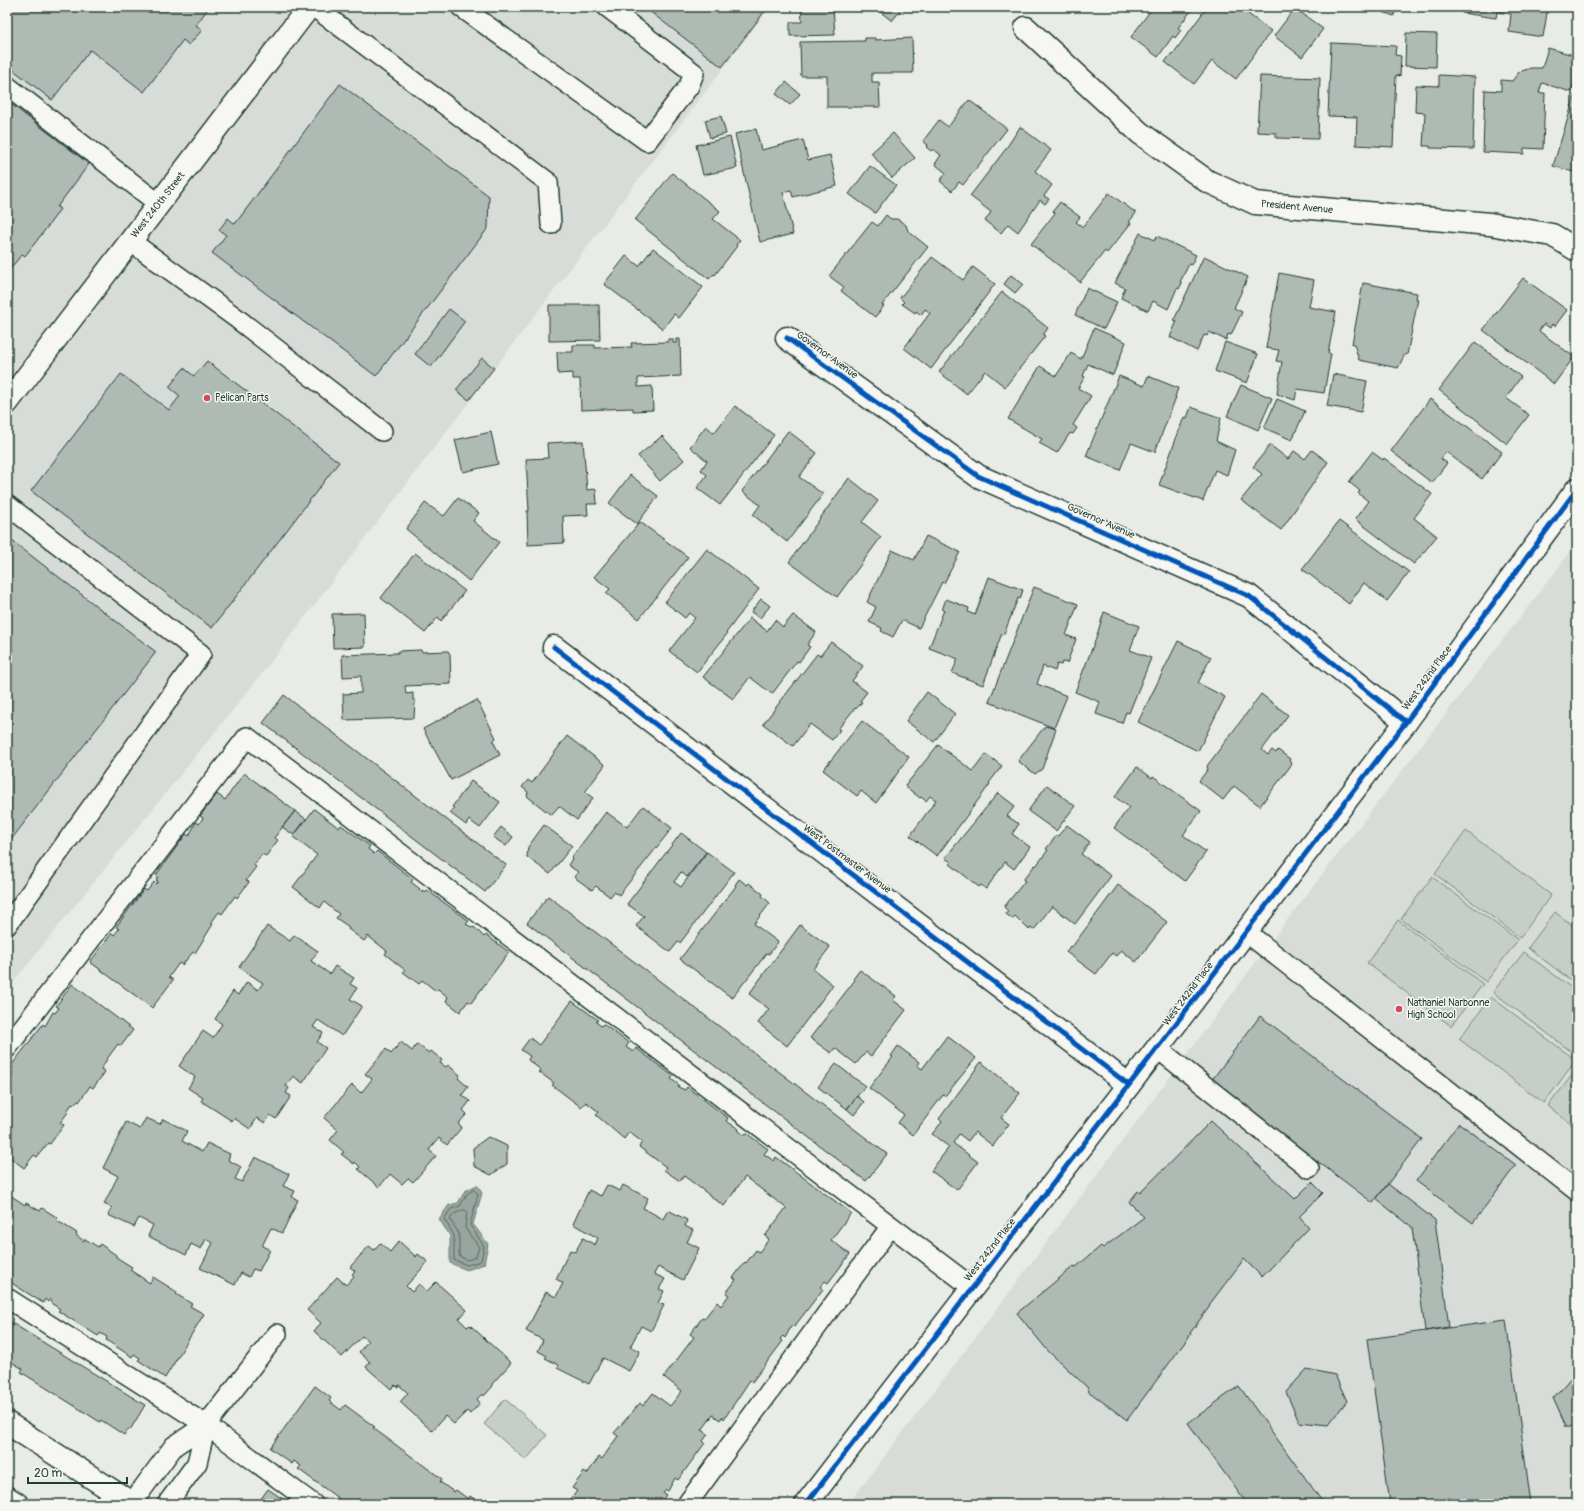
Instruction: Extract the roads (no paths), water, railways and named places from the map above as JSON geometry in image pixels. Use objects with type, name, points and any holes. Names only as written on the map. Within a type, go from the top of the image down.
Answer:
[{"type":"street","name":"West 240th Street","points":[[7,403],[309,7]]},
{"type":"street","name":"President Avenue","points":[[1026,28],[1140,134],[1207,181],[1255,203],[1490,224],[1552,235],[1577,250]]},
{"type":"street","name":"Governor Avenue","points":[[787,338],[978,476],[1249,596],[1406,722]]},
{"type":"street","name":"West 242nd Place","points":[[806,1504],[1129,1086],[1406,722],[1577,489]]},
{"type":"street","name":"West Postmaster Avenue","points":[[554,647],[1129,1086]]},
{"type":"street","points":[[7,1424],[132,1504]]},
{"type":"street","points":[[7,1498],[17,1504]]},
{"type":"lane","points":[[314,7],[548,182],[551,224]]},
{"type":"lane","points":[[462,7],[646,141],[690,86],[694,73],[607,7]]},
{"type":"lane","points":[[7,86],[159,204]]},
{"type":"lane","points":[[130,241],[235,317],[382,431]]},
{"type":"lane","points":[[7,506],[201,654],[7,925]]},
{"type":"lane","points":[[7,1048],[247,737],[973,1288]]},
{"type":"lane","points":[[1246,932],[1577,1191]]},
{"type":"lane","points":[[1157,1048],[1309,1168]]},
{"type":"lane","points":[[687,1504],[891,1226]]},
{"type":"lane","points":[[7,1298],[206,1425],[314,1504]]},
{"type":"lane","points":[[132,1504],[174,1446],[206,1425],[277,1334]]},
{"type":"lane","points":[[167,1504],[197,1463],[206,1425]]},
{"type":"water","points":[[477,1185],[482,1193],[473,1224],[488,1244],[484,1264],[467,1270],[450,1263],[450,1236],[439,1219],[449,1205],[458,1203],[465,1191]]},
{"type":"place","name":"Pelican Parts","points":[[207,398]]},
{"type":"place","name":"Nathaniel Narbonne High School","points":[[1399,1009]]}]
